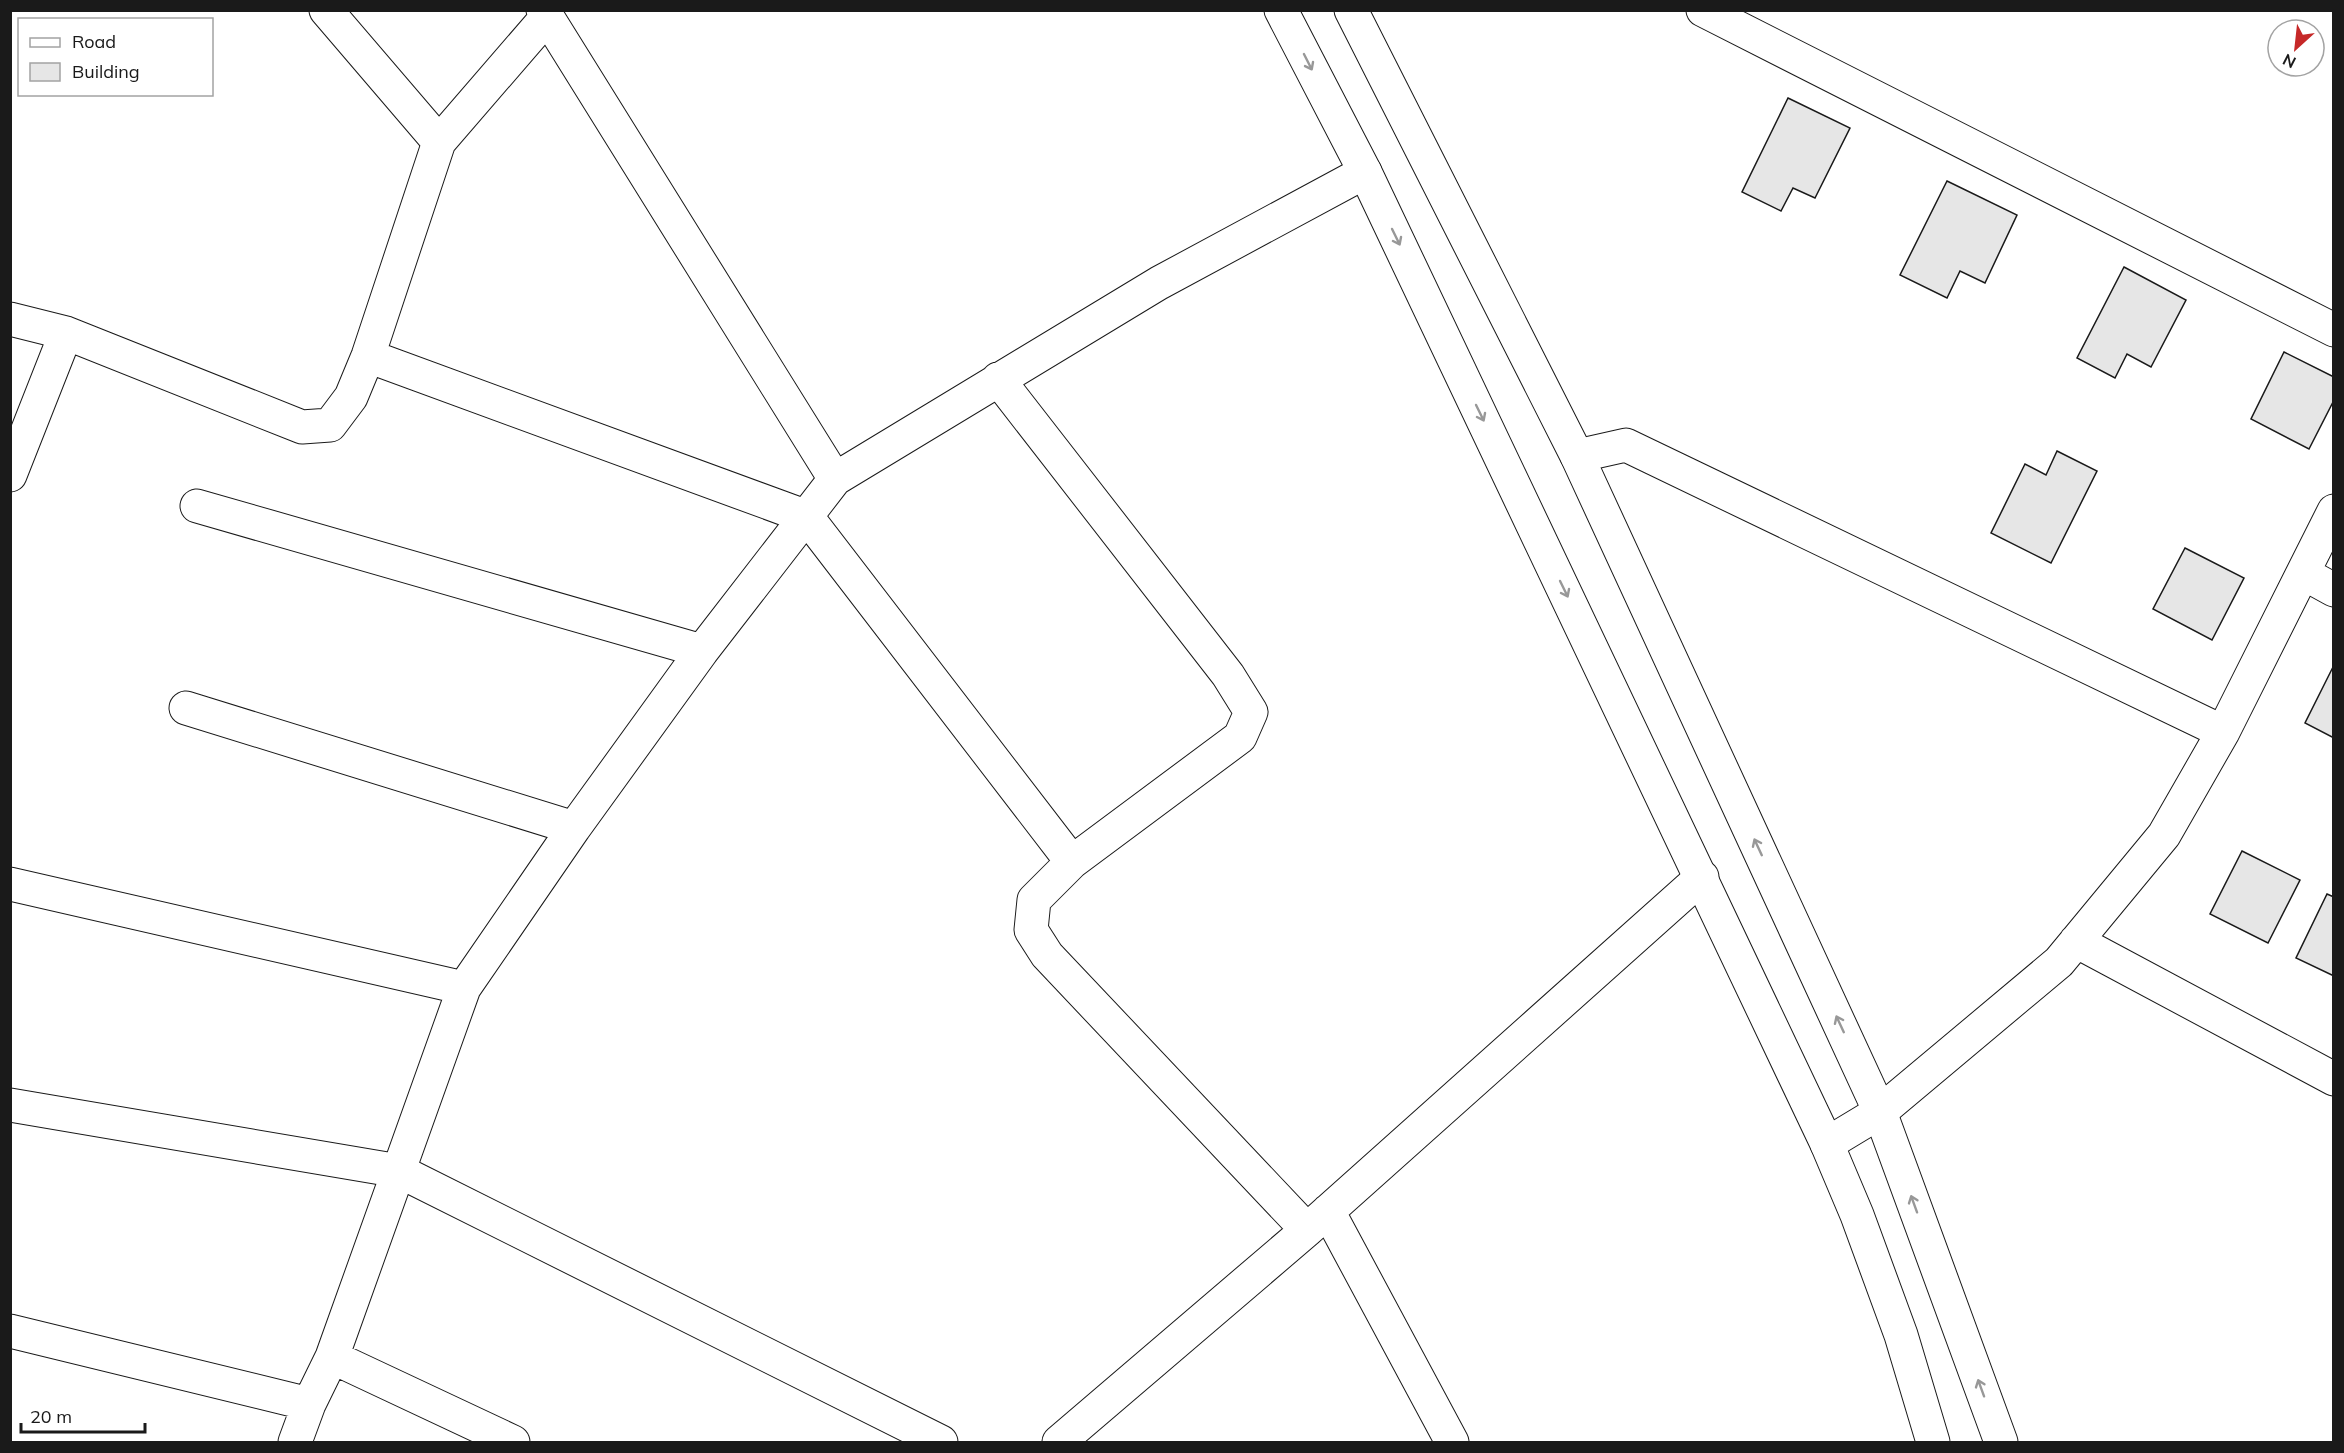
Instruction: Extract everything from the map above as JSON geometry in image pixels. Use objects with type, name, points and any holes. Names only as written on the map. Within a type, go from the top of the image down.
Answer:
[{"type":"street","points":[[326,10],[439,142]]},
{"type":"street","points":[[1281,10],[1365,172],[1827,1144],[1857,1215],[1901,1335],[1933,1443]]},
{"type":"street","points":[[1351,10],[1577,456],[1880,1112],[2001,1443]]},
{"type":"street","points":[[1703,10],[2334,330]]},
{"type":"street","points":[[10,319],[66,333],[302,428],[330,425],[351,397],[368,356],[439,142],[545,14],[835,478]]},
{"type":"street","points":[[295,1443],[309,1404],[332,1358],[464,988],[574,828],[702,651],[835,478],[1159,283],[1365,172]]},
{"type":"street","points":[[10,475],[66,333]]},
{"type":"street","points":[[368,356],[807,517],[1072,862]]},
{"type":"street","points":[[998,379],[1228,675],[1251,712],[1240,737],[1072,862],[1034,900],[1032,930],[1047,956],[1317,1220],[1452,1443]]},
{"type":"street","points":[[1577,456],[1626,445],[2223,732]]},
{"type":"street","points":[[197,506],[702,651]]},
{"type":"street","points":[[1827,1144],[1880,1112],[2059,962],[2164,835],[2223,732],[2334,511]]},
{"type":"street","points":[[2303,573],[2334,590]]},
{"type":"street","points":[[186,708],[574,828]]},
{"type":"street","points":[[1059,1443],[1317,1220],[1702,877]]},
{"type":"street","points":[[10,884],[464,988]]},
{"type":"street","points":[[2076,941],[2334,1079]]},
{"type":"street","points":[[10,1105],[399,1171],[941,1443]]},
{"type":"street","points":[[10,1331],[309,1404]]},
{"type":"street","points":[[332,1358],[513,1443]]},
{"type":"building","points":[[1788,98],[1850,128],[1815,198],[1793,188],[1781,211],[1742,192]]},
{"type":"building","points":[[1947,181],[2017,215],[1985,283],[1960,271],[1947,298],[1900,275]]},
{"type":"building","points":[[2124,267],[2186,300],[2151,367],[2127,354],[2115,378],[2077,358]]},
{"type":"building","points":[[2284,352],[2334,377],[2334,400],[2309,449],[2251,419]]},
{"type":"building","points":[[2057,451],[2097,471],[2051,563],[1991,533],[2025,464],[2046,475]]},
{"type":"building","points":[[2185,548],[2244,578],[2212,640],[2153,609]]},
{"type":"building","points":[[2334,665],[2334,738],[2305,723]]},
{"type":"building","points":[[2242,851],[2300,880],[2268,943],[2210,914]]},
{"type":"building","points":[[2327,894],[2334,897],[2334,976],[2296,958]]}]
